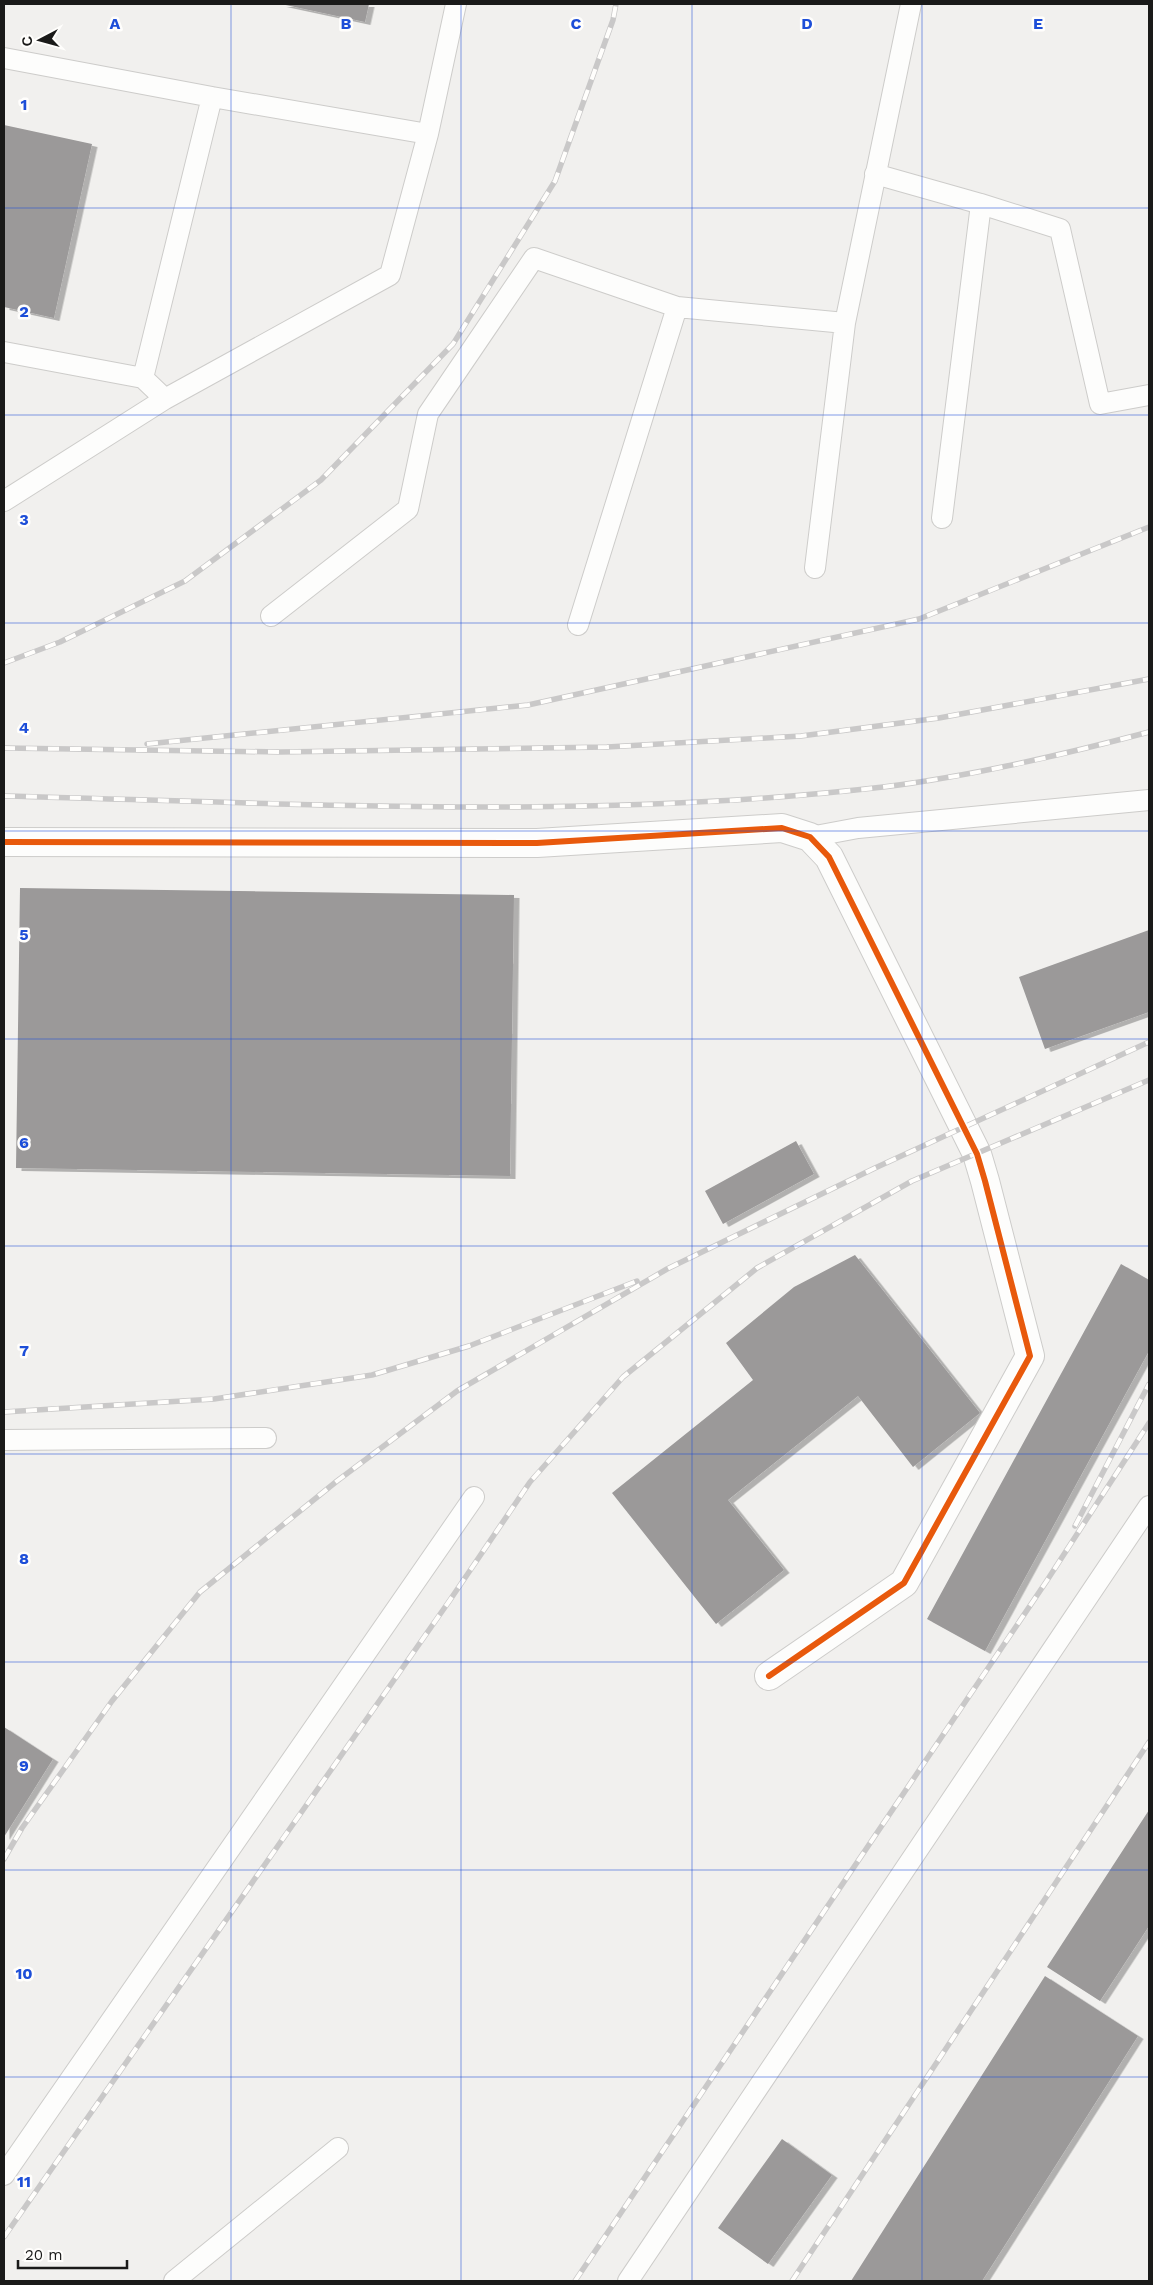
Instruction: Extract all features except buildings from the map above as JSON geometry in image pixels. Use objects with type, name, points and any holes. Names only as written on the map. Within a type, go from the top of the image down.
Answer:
[{"type":"street","points":[[4,842],[537,843],[782,828],[810,837],[829,857],[976,1154],[1030,1356],[904,1583],[769,1676]]},
{"type":"lane","points":[[4,501],[165,399],[390,275],[428,134],[456,4]]},
{"type":"lane","points":[[815,568],[844,323],[911,4]]},
{"type":"lane","points":[[4,58],[212,97],[428,134]]},
{"type":"lane","points":[[143,378],[212,97]]},
{"type":"lane","points":[[875,174],[981,204],[1060,230],[1100,404],[1149,395]]},
{"type":"lane","points":[[942,518],[981,204]]},
{"type":"lane","points":[[271,616],[408,509],[428,414],[534,258],[676,307],[844,323]]},
{"type":"lane","points":[[578,624],[676,307]]},
{"type":"lane","points":[[4,352],[143,378],[165,399]]},
{"type":"lane","points":[[810,837],[858,828],[1149,800]]},
{"type":"lane","points":[[4,1440],[266,1438]]},
{"type":"lane","points":[[4,2175],[474,1497]]},
{"type":"lane","points":[[628,2281],[1149,1506]]},
{"type":"lane","points":[[174,2281],[338,2148]]},
{"type":"railway","points":[[4,663],[60,642],[185,581],[321,480],[453,344],[555,181],[613,20],[616,4]]},
{"type":"railway","points":[[147,744],[528,705],[919,619],[1149,527]]},
{"type":"railway","points":[[4,748],[280,752],[607,747],[801,736],[939,718],[1149,679]]},
{"type":"railway","points":[[4,796],[444,807],[664,804],[773,797],[917,782],[1017,764],[1149,732]]},
{"type":"railway","points":[[4,1859],[22,1828],[112,1701],[200,1592],[337,1481],[457,1391],[667,1269],[875,1168],[1149,1042]]},
{"type":"railway","points":[[4,2237],[450,1600],[530,1482],[623,1377],[757,1268],[912,1181],[1149,1080]]},
{"type":"railway","points":[[4,1412],[214,1399],[372,1375],[469,1346],[637,1281]]},
{"type":"railway","points":[[1075,1526],[1149,1384]]},
{"type":"railway","points":[[575,2281],[1046,1582],[1149,1423]]},
{"type":"railway","points":[[792,2281],[1149,1742]]},
{"type":"cycle path","points":[[4,842],[537,843],[782,828],[810,837],[829,857],[977,1154],[1030,1356],[904,1583],[769,1676]]}]
